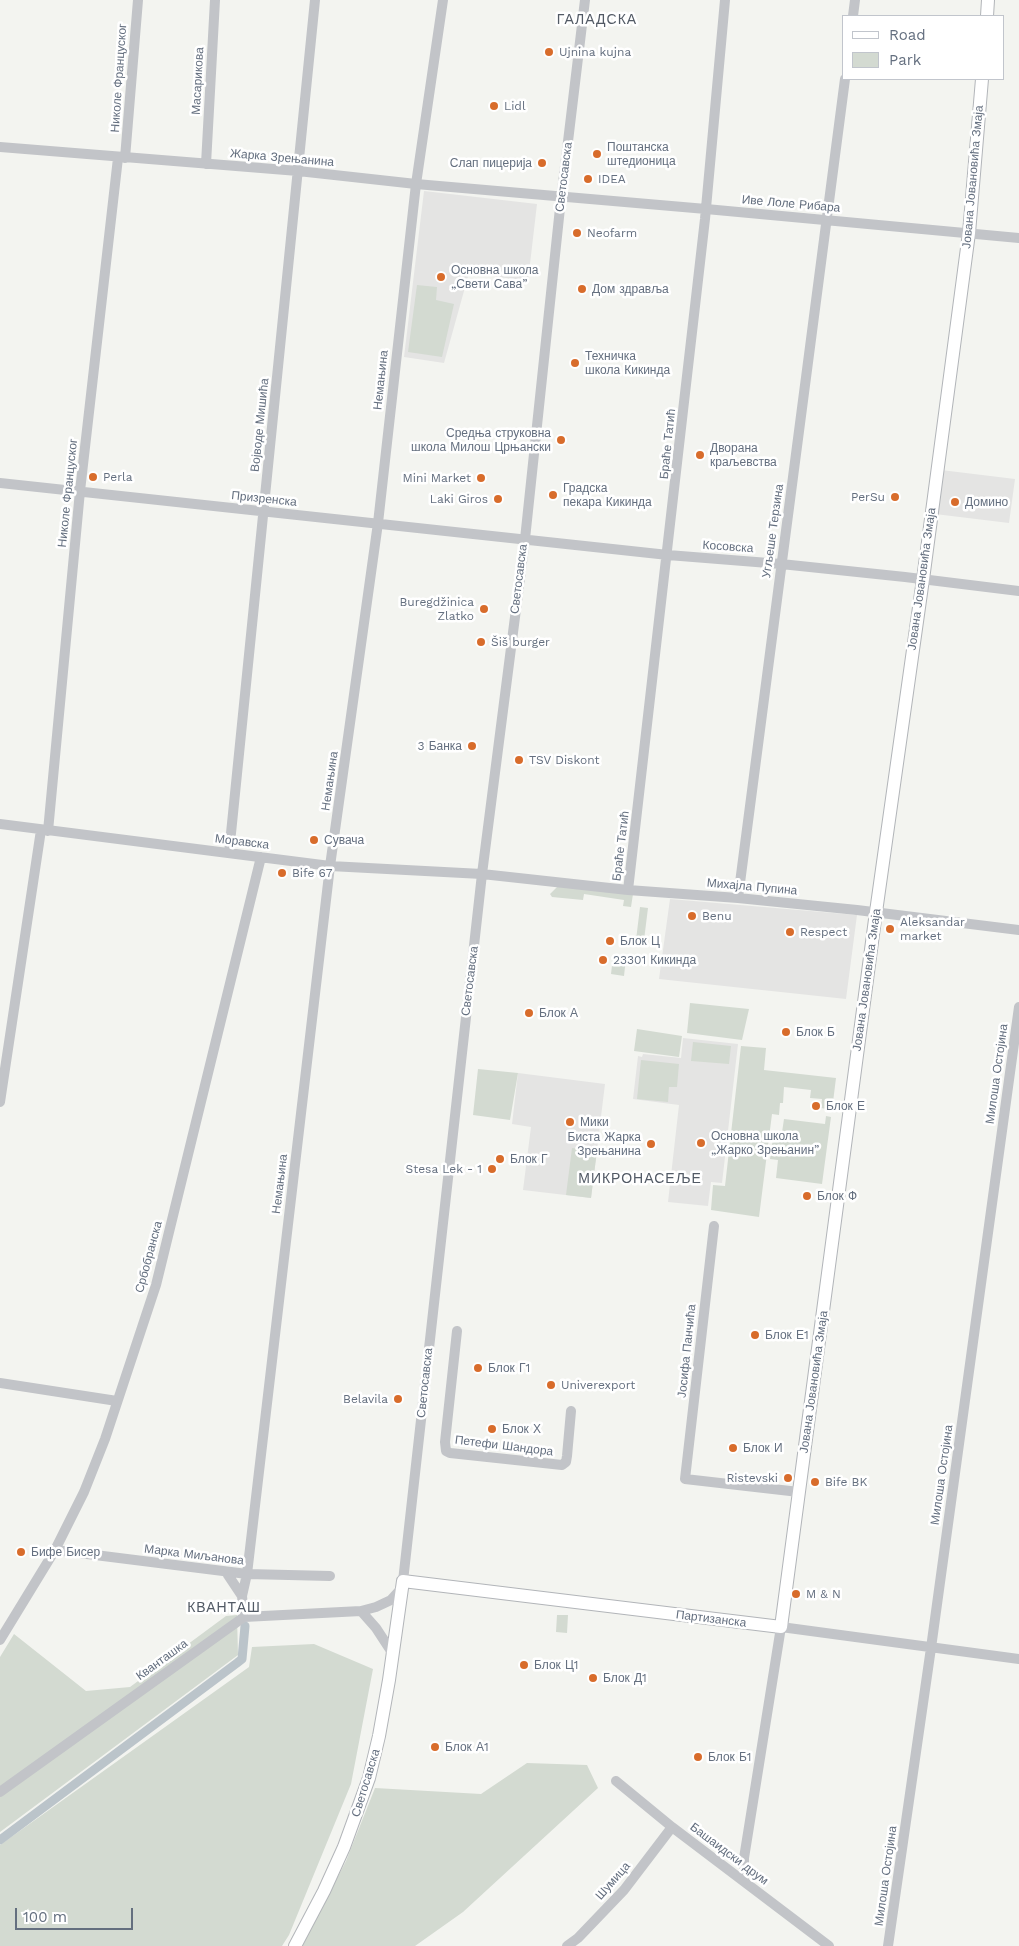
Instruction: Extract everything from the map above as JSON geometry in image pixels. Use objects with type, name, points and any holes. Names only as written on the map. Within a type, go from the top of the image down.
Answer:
[{"type":"main road","points":[[987,15],[988,0]]},
{"type":"main road","name":"Јована Јовановића Змаја","points":[[781,1628],[969,233],[982,80]]},
{"type":"main road","name":"Партизанска","points":[[402,1585],[781,1628]]},
{"type":"main road","name":"Светосавска","points":[[295,1946],[334,1869],[361,1802],[379,1736],[402,1585]]},
{"type":"street","name":"Николе Француског","points":[[0,1102],[44,830],[80,492],[121,158],[138,0]]},
{"type":"street","name":"Масарикова","points":[[206,164],[215,0]]},
{"type":"street","name":"Војводе Мишића","points":[[230,853],[315,0]]},
{"type":"street","name":"Немањина","points":[[244,1617],[242,1596],[247,1574],[330,866],[378,523],[416,184],[443,0]]},
{"type":"street","name":"Светосавска","points":[[402,1585],[482,874],[525,539],[585,0]]},
{"type":"street","name":"Браће Татић","points":[[628,890],[668,555],[706,209],[725,0]]},
{"type":"street","points":[[853,15],[855,0]]},
{"type":"street","name":"Угљеше Терзина","points":[[738,898],[845,80]]},
{"type":"street","name":"Жарка Зрењанина","points":[[0,147],[298,172],[562,197]]},
{"type":"street","name":"Иве Лоле Рибара","points":[[562,197],[1019,238]]},
{"type":"street","name":"Призренска","points":[[0,483],[525,539]]},
{"type":"street","name":"Косовска","points":[[525,539],[668,555],[781,564],[1019,591]]},
{"type":"street","name":"Моравска","points":[[0,824],[330,866],[482,874]]},
{"type":"street","name":"Србобранска","points":[[0,1640],[55,1550],[84,1492],[105,1439],[156,1285],[262,857]]},
{"type":"street","name":"Михајла Пупина","points":[[482,874],[628,890],[738,898],[876,912],[1019,930]]},
{"type":"street","name":"Милоша Остојина","points":[[888,1946],[1019,1007]]},
{"type":"street","name":"Јосифа Панчића","points":[[714,1226],[685,1480],[799,1492]]},
{"type":"street","name":"Петефи Шандора","points":[[457,1331],[445,1442],[446,1451],[562,1466],[566,1462],[567,1456],[571,1411]]},
{"type":"street","points":[[0,1383],[117,1401]]},
{"type":"street","name":"Марка Миљанова","points":[[55,1550],[247,1574],[330,1576]]},
{"type":"street","name":"Немањина","points":[[226,1572],[242,1596]]},
{"type":"street","points":[[244,1617],[361,1611],[391,1600],[402,1585]]},
{"type":"street","points":[[361,1611],[376,1628],[393,1654]]},
{"type":"street","name":"Кванташка","points":[[0,1792],[244,1617]]},
{"type":"street","name":"Партизанска","points":[[781,1628],[1019,1659]]},
{"type":"street","name":"Јована Јовановића Змаја","points":[[744,1881],[744,1858],[781,1628]]},
{"type":"street","name":"Башаидски друм","points":[[616,1781],[672,1827],[828,1946]]},
{"type":"street","name":"Шумица","points":[[567,1946],[578,1938],[624,1890],[672,1827]]},
{"type":"shaded area","name":"Основна школа „Свети Сава”","points":[[424,191],[537,204],[528,281],[469,273],[444,363],[404,357]]},
{"type":"shaded area","points":[[941,470],[1015,479],[1009,523],[935,514]]},
{"type":"shaded area","points":[[670,899],[857,915],[846,999],[659,979]]},
{"type":"shaded area","name":"Основна школа „Жарко Зрењанин”","points":[[683,1038],[738,1044],[722,1183],[711,1182],[708,1206],[668,1202],[679,1105],[633,1099],[638,1056],[642,1057],[643,1054],[681,1058]]},
{"type":"shaded area","points":[[518,1073],[605,1084],[591,1198],[523,1190],[531,1127],[512,1124]]},
{"type":"green space","points":[[417,285],[437,287],[436,300],[454,304],[442,357],[408,352]]},
{"type":"green space","points":[[557,887],[633,894],[631,907],[623,906],[624,900],[584,894],[583,900],[552,897],[550,894]]},
{"type":"green space","points":[[640,907],[648,908],[644,940],[636,940]]},
{"type":"green space","points":[[613,957],[626,958],[624,976],[611,974]]},
{"type":"green space","points":[[690,1003],[749,1009],[742,1040],[687,1033]]},
{"type":"green space","points":[[637,1029],[682,1036],[679,1057],[634,1051]]},
{"type":"green space","points":[[693,1042],[731,1046],[729,1064],[691,1061]]},
{"type":"green space","points":[[741,1046],[766,1048],[764,1070],[836,1078],[832,1110],[821,1108],[822,1099],[810,1098],[811,1090],[784,1087],[783,1103],[780,1103],[779,1115],[772,1114],[759,1217],[711,1210],[713,1185],[725,1186]]},
{"type":"green space","points":[[641,1060],[679,1064],[677,1087],[669,1087],[668,1102],[637,1099]]},
{"type":"green space","points":[[478,1069],[518,1073],[510,1120],[473,1115]]},
{"type":"green space","points":[[826,1116],[831,1117],[822,1184],[776,1178],[778,1160],[770,1159],[773,1138],[781,1139],[784,1119],[825,1124]]},
{"type":"green space","points":[[572,1148],[597,1151],[591,1198],[566,1195]]},
{"type":"green space","points":[[237,1615],[238,1655],[0,1832],[0,1657],[14,1634],[86,1691],[130,1687],[226,1616]]},
{"type":"green space","points":[[557,1615],[568,1615],[567,1633],[556,1632]]},
{"type":"green space","points":[[314,1644],[373,1669],[351,1784],[289,1935],[282,1946],[0,1946],[0,1845],[249,1667],[252,1647]]},
{"type":"green space","points":[[527,1763],[587,1765],[598,1788],[463,1912],[415,1946],[302,1946],[346,1861],[375,1788],[481,1794]]},
{"type":"waterway","points":[[0,1840],[242,1659],[245,1626]]},
{"type":"place","name":"Ujnina kujna","points":[[549,52]]},
{"type":"place","name":"Lidl","points":[[494,106]]},
{"type":"place","name":"Поштанска штедионица","points":[[597,154]]},
{"type":"place","name":"Слап пицерија","points":[[542,163]]},
{"type":"place","name":"IDEA","points":[[588,179]]},
{"type":"place","name":"Neofarm","points":[[577,233]]},
{"type":"place","name":"Основна школа „Свети Сава”","points":[[441,277]]},
{"type":"place","name":"Дом здравља","points":[[582,289]]},
{"type":"place","name":"Техничка школа Кикинда","points":[[575,363]]},
{"type":"place","name":"Средња струковна школа Милош Црњански","points":[[561,440]]},
{"type":"place","name":"Дворана краљевства","points":[[700,455]]},
{"type":"place","name":"Perla","points":[[93,477]]},
{"type":"place","name":"Mini Market","points":[[481,478]]},
{"type":"place","name":"Градска пекара Кикинда","points":[[553,495]]},
{"type":"place","name":"PerSu","points":[[895,497]]},
{"type":"place","name":"Laki Giros","points":[[498,499]]},
{"type":"place","name":"Домино","points":[[955,502]]},
{"type":"place","name":"Buregdžinica Zlatko","points":[[484,609]]},
{"type":"place","name":"Šiš burger","points":[[481,642]]},
{"type":"place","name":"3 Банка","points":[[472,746]]},
{"type":"place","name":"TSV Diskont","points":[[519,760]]},
{"type":"place","name":"Сувача","points":[[314,840]]},
{"type":"place","name":"Bife 67","points":[[282,873]]},
{"type":"place","name":"Benu","points":[[692,916]]},
{"type":"place","name":"Aleksandar market","points":[[890,929]]},
{"type":"place","name":"Respect","points":[[790,932]]},
{"type":"place","name":"Блок Ц","points":[[610,941]]},
{"type":"place","name":"23301 Кикинда","points":[[603,960]]},
{"type":"place","name":"Блок А","points":[[529,1013]]},
{"type":"place","name":"Блок Б","points":[[786,1032]]},
{"type":"place","name":"Блок Е","points":[[816,1106]]},
{"type":"place","name":"Мики","points":[[570,1122]]},
{"type":"place","name":"Основна школа „Жарко Зрењанин”","points":[[701,1143]]},
{"type":"place","name":"Биста Жарка Зрењанина","points":[[651,1144]]},
{"type":"place","name":"Блок Г","points":[[500,1159]]},
{"type":"place","name":"Stesa Lek - 1","points":[[492,1169]]},
{"type":"place","name":"Блок Ф","points":[[807,1196]]},
{"type":"place","name":"Блок Е1","points":[[755,1335]]},
{"type":"place","name":"Блок Г1","points":[[478,1368]]},
{"type":"place","name":"Univerexport","points":[[551,1385]]},
{"type":"place","name":"Belavila","points":[[398,1399]]},
{"type":"place","name":"Блок Х","points":[[492,1429]]},
{"type":"place","name":"Блок И","points":[[733,1448]]},
{"type":"place","name":"Ristevski","points":[[788,1478]]},
{"type":"place","name":"Bife BK","points":[[815,1482]]},
{"type":"place","name":"Бифе Бисер","points":[[21,1552]]},
{"type":"place","name":"M & N","points":[[796,1594]]},
{"type":"place","name":"Блок Ц1","points":[[524,1665]]},
{"type":"place","name":"Блок Д1","points":[[593,1678]]},
{"type":"place","name":"Блок А1","points":[[435,1747]]},
{"type":"place","name":"Блок Б1","points":[[698,1757]]},
{"type":"district","name":"ГАЛАДСКА","points":[[597,20]]},
{"type":"district","name":"МИКРОНАСЕЉЕ","points":[[640,1179]]},
{"type":"district","name":"КВАНТАШ","points":[[224,1608]]}]
